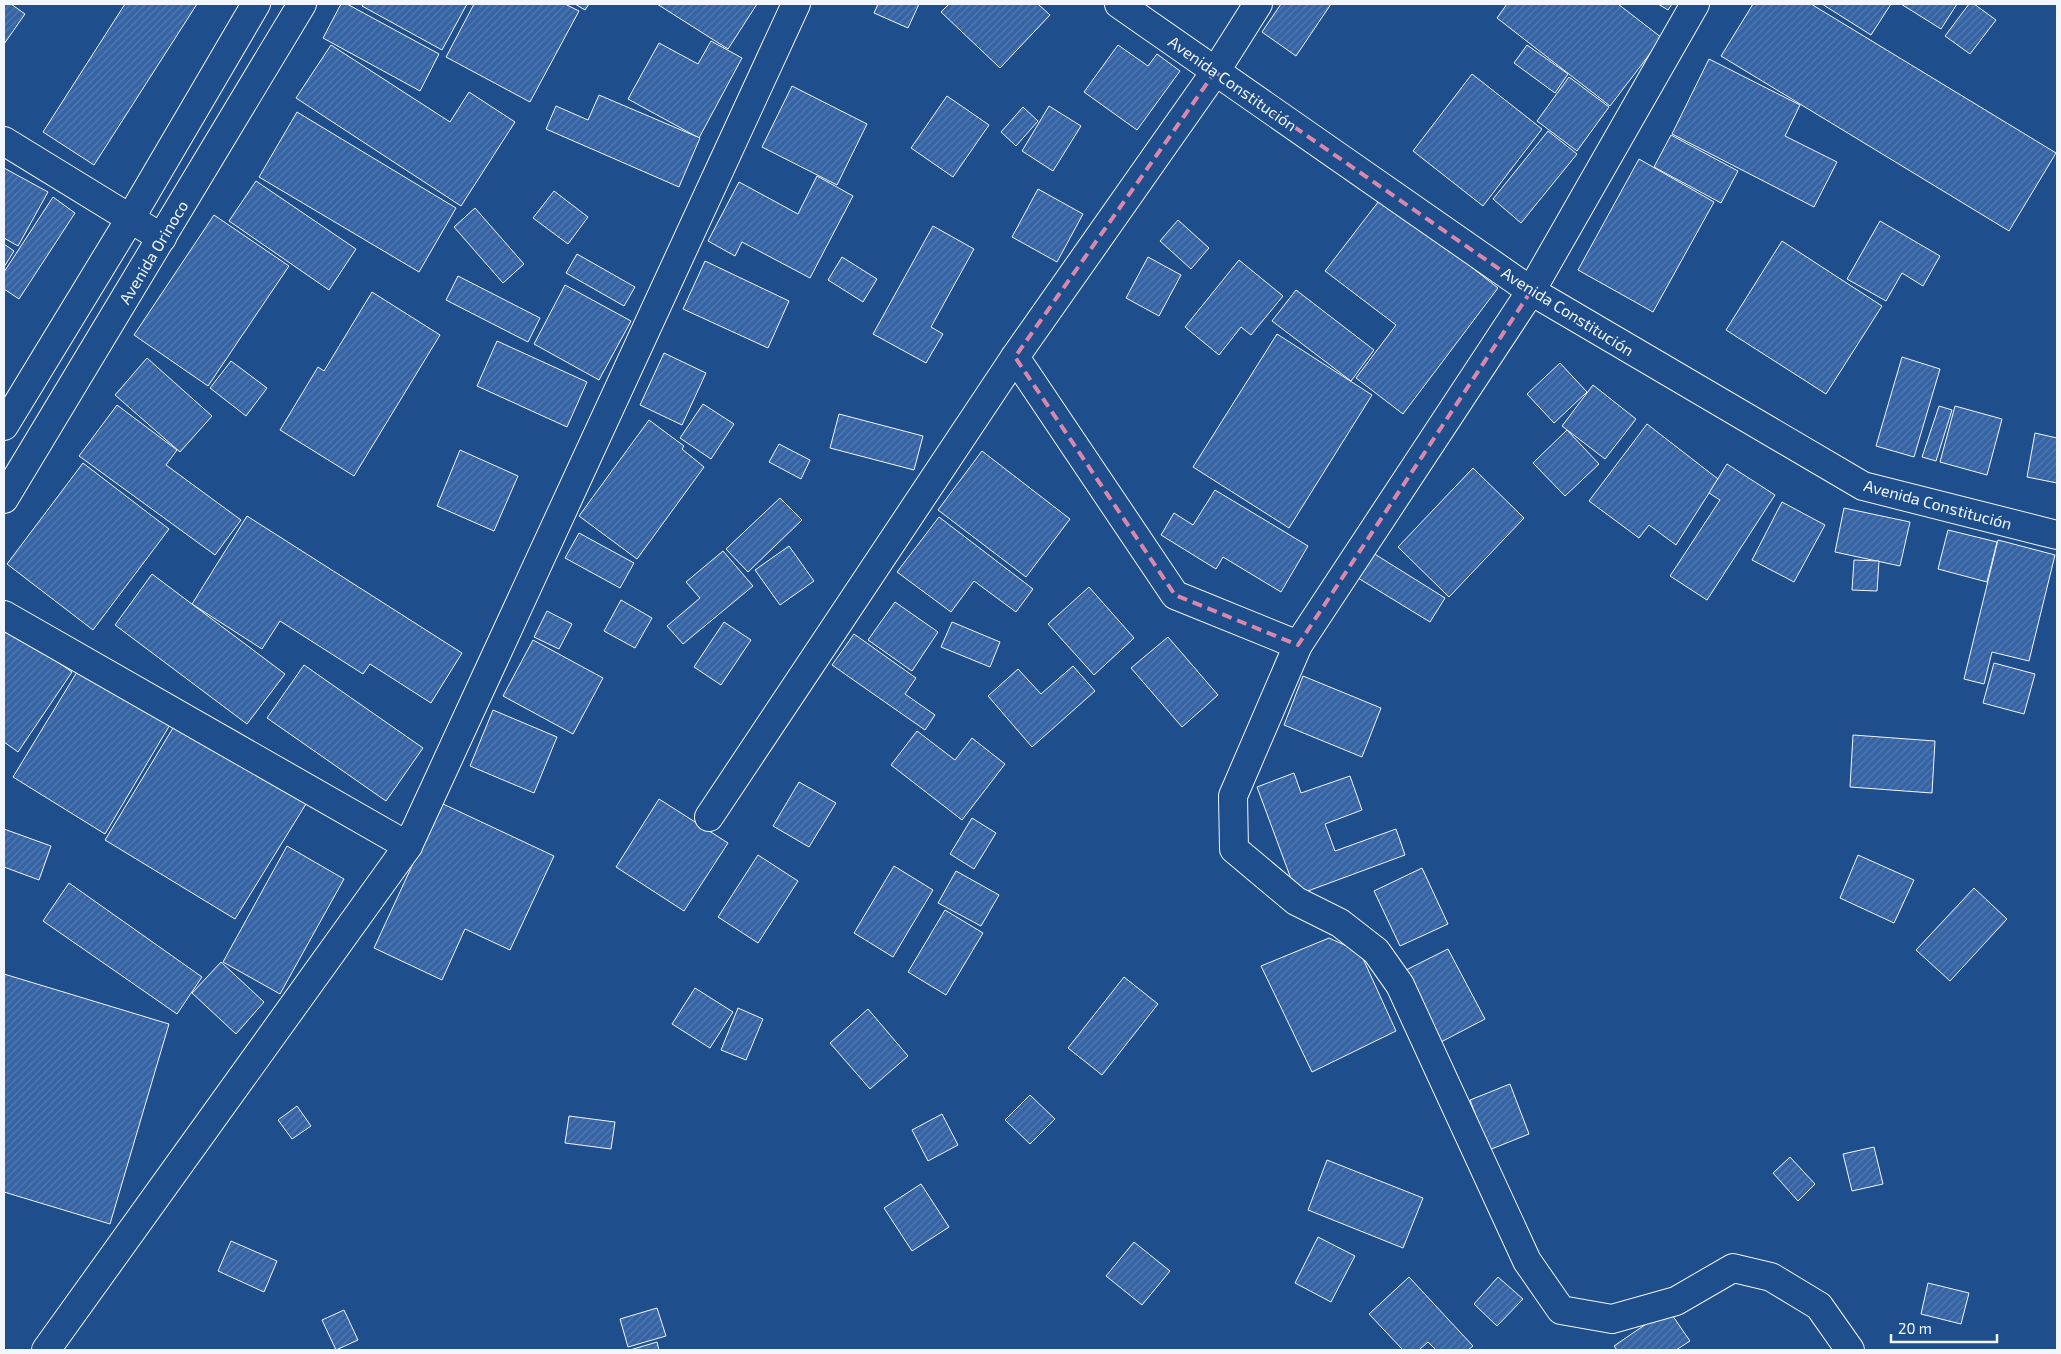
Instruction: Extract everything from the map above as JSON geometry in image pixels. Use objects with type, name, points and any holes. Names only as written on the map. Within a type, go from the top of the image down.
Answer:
[{"type":"street","points":[[4,426],[130,219],[256,4]]},
{"type":"street","name":"Avenida Orinoco","points":[[4,499],[302,4]]},
{"type":"street","points":[[46,1350],[408,846],[796,4]]},
{"type":"street","name":"Avenida Constitución","points":[[1119,4],[1531,291],[1863,486],[2057,535]]},
{"type":"street","points":[[709,816],[1015,357],[1215,72],[1258,4]]},
{"type":"street","points":[[1695,4],[1531,291],[1298,645],[1233,796],[1234,849],[1296,902],[1340,923],[1376,951],[1400,985],[1527,1261],[1561,1310],[1612,1319],[1676,1301],[1733,1268],[1771,1277],[1819,1306],[1850,1350]]},
{"type":"street","points":[[4,141],[162,238]]},
{"type":"street","points":[[1015,357],[1175,595],[1298,645]]},
{"type":"street","points":[[4,615],[408,846]]},
{"type":"highlighted area","points":[[1215,72],[1531,291],[1298,645],[1175,595],[1015,357]]},
{"type":"building","points":[[4,4],[11,4],[25,14],[4,44]]},
{"type":"building","points":[[125,4],[197,4],[94,165],[43,132]]},
{"type":"building","points":[[341,4],[347,4],[439,54],[420,91],[323,38]]},
{"type":"building","points":[[363,4],[467,4],[442,50],[362,6]]},
{"type":"building","points":[[474,4],[565,4],[579,11],[530,102],[446,57]]},
{"type":"building","points":[[575,4],[589,4],[585,10]]},
{"type":"building","points":[[657,4],[757,4],[728,49]]},
{"type":"building","points":[[878,4],[919,4],[908,28],[874,13]]},
{"type":"building","points":[[949,4],[1038,4],[1050,15],[1000,68],[941,12]]},
{"type":"building","points":[[1281,4],[1331,4],[1296,56],[1262,32]]},
{"type":"building","points":[[1507,4],[1618,4],[1662,38],[1610,106],[1497,18]]},
{"type":"building","points":[[1658,4],[1672,4],[1668,10]]},
{"type":"building","points":[[1753,4],[1811,4],[2056,153],[2009,231],[1721,56]]},
{"type":"building","points":[[1822,4],[1891,4],[1871,35]]},
{"type":"building","points":[[1901,4],[1957,4],[1941,29]]},
{"type":"building","points":[[1969,4],[1974,4],[1996,20],[1970,54],[1945,36]]},
{"type":"building","points":[[711,41],[742,58],[699,138],[628,99],[659,43],[698,64]]},
{"type":"building","points":[[331,45],[450,122],[469,92],[515,122],[461,206],[296,98]]},
{"type":"building","points":[[1118,45],[1148,66],[1157,54],[1180,71],[1137,130],[1084,92]]},
{"type":"building","points":[[1527,45],[1568,74],[1555,93],[1514,63]]},
{"type":"building","points":[[1709,59],[1800,105],[1785,136],[1837,162],[1814,207],[1672,134]]},
{"type":"building","points":[[1472,74],[1542,129],[1483,206],[1413,151]]},
{"type":"building","points":[[1569,77],[1609,107],[1577,151],[1537,121]]},
{"type":"building","points":[[792,86],[867,124],[837,185],[762,147]]},
{"type":"building","points":[[599,95],[700,138],[679,187],[546,129],[556,106],[588,120]]},
{"type":"building","points":[[947,96],[989,125],[953,177],[911,148]]},
{"type":"building","points":[[1049,106],[1081,126],[1053,171],[1022,151]]},
{"type":"building","points":[[1023,107],[1038,121],[1016,146],[1001,132]]},
{"type":"building","points":[[297,112],[456,208],[419,272],[259,177]]},
{"type":"building","points":[[1548,131],[1577,154],[1521,223],[1493,199]]},
{"type":"building","points":[[1671,135],[1738,171],[1721,203],[1654,167]]},
{"type":"building","points":[[1639,159],[1714,202],[1653,312],[1578,270]]},
{"type":"building","points":[[4,168],[48,192],[18,246],[4,238]]},
{"type":"building","points":[[817,176],[853,196],[810,278],[742,242],[735,256],[708,241],[739,182],[798,214]]},
{"type":"building","points":[[256,181],[356,249],[329,290],[229,221]]},
{"type":"building","points":[[1038,189],[1083,214],[1057,262],[1012,237]]},
{"type":"building","points":[[554,191],[588,217],[568,244],[533,218]]},
{"type":"building","points":[[53,197],[75,213],[19,299],[4,289],[4,272]]},
{"type":"building","points":[[1382,197],[1498,288],[1403,414],[1356,378],[1396,325],[1325,271]]},
{"type":"building","points":[[475,208],[524,264],[503,283],[454,227]]},
{"type":"building","points":[[214,215],[289,266],[208,386],[134,335]]},
{"type":"building","points":[[1178,220],[1209,248],[1191,269],[1160,241]]},
{"type":"building","points":[[1880,221],[1940,256],[1923,286],[1902,273],[1886,301],[1847,279]]},
{"type":"building","points":[[933,226],[974,249],[931,327],[943,334],[926,363],[873,334]]},
{"type":"building","points":[[1782,241],[1882,306],[1826,394],[1726,330]]},
{"type":"building","points":[[4,244],[14,251],[4,267]]},
{"type":"building","points":[[577,254],[635,287],[624,306],[566,273]]},
{"type":"building","points":[[842,257],[877,279],[863,302],[828,280]]},
{"type":"building","points":[[1148,257],[1181,275],[1159,316],[1126,298]]},
{"type":"building","points":[[1239,260],[1283,296],[1251,335],[1241,327],[1219,355],[1185,327]]},
{"type":"building","points":[[705,261],[789,301],[768,348],[683,309]]},
{"type":"building","points":[[458,276],[540,318],[528,342],[446,300]]},
{"type":"building","points":[[565,285],[631,321],[599,380],[534,344]]},
{"type":"building","points":[[1296,290],[1374,350],[1351,381],[1272,321]]},
{"type":"building","points":[[372,292],[440,335],[354,476],[280,430],[318,367],[324,371]]},
{"type":"building","points":[[1277,334],[1372,395],[1289,528],[1193,467]]},
{"type":"building","points":[[497,341],[587,382],[567,427],[477,386]]},
{"type":"building","points":[[664,353],[706,373],[682,425],[640,405]]},
{"type":"building","points":[[1902,357],[1940,369],[1914,457],[1876,446]]},
{"type":"building","points":[[147,358],[212,416],[180,452],[115,395]]},
{"type":"building","points":[[231,361],[267,388],[246,416],[210,388]]},
{"type":"building","points":[[1560,363],[1587,392],[1554,423],[1527,394]]},
{"type":"building","points":[[1593,385],[1636,419],[1605,459],[1562,426]]},
{"type":"building","points":[[703,404],[734,424],[711,459],[680,438]]},
{"type":"building","points":[[117,405],[177,450],[166,465],[241,520],[215,555],[79,456]]},
{"type":"building","points":[[1939,406],[1952,410],[1936,461],[1922,457]]},
{"type":"building","points":[[1955,406],[2002,419],[1987,475],[1940,462]]},
{"type":"building","points":[[839,414],[923,436],[914,470],[830,448]]},
{"type":"building","points":[[649,420],[684,446],[682,449],[704,467],[637,559],[579,516]]},
{"type":"building","points":[[1647,424],[1718,479],[1676,545],[1649,525],[1639,538],[1589,501]]},
{"type":"building","points":[[1567,430],[1599,464],[1565,496],[1533,463]]},
{"type":"building","points":[[2035,433],[2057,438],[2057,483],[2027,477]]},
{"type":"building","points":[[779,444],[810,460],[801,479],[769,462]]},
{"type":"building","points":[[460,450],[518,476],[494,531],[437,506]]},
{"type":"building","points":[[982,451],[1070,519],[1026,577],[938,510]]},
{"type":"building","points":[[83,463],[169,529],[93,630],[7,564]]},
{"type":"building","points":[[1727,464],[1775,495],[1707,600],[1670,576],[1720,500],[1709,493]]},
{"type":"building","points":[[1473,468],[1524,518],[1449,597],[1398,547]]},
{"type":"building","points":[[1215,490],[1308,546],[1281,592],[1223,557],[1216,569],[1161,535],[1174,513],[1193,525]]},
{"type":"building","points":[[780,498],[802,520],[748,572],[726,549]]},
{"type":"building","points":[[1782,502],[1825,525],[1794,582],[1752,560]]},
{"type":"building","points":[[1844,508],[1910,522],[1900,566],[1835,552]]},
{"type":"building","points":[[247,516],[462,653],[431,703],[370,664],[363,674],[280,621],[262,649],[192,604]]},
{"type":"building","points":[[939,517],[1033,589],[1016,612],[974,581],[951,612],[897,572]]},
{"type":"building","points":[[1948,530],[1997,542],[1987,582],[1938,569]]},
{"type":"building","points":[[579,533],[634,563],[620,588],[565,558]]},
{"type":"building","points":[[1998,540],[2055,555],[2029,661],[1992,652],[1984,684],[1964,679]]},
{"type":"building","points":[[789,546],[814,581],[780,605],[755,570]]},
{"type":"building","points":[[723,551],[753,586],[683,644],[667,626],[700,598],[686,582]]},
{"type":"building","points":[[1373,553],[1445,598],[1430,622],[1358,578]]},
{"type":"building","points":[[1854,560],[1879,561],[1877,591],[1852,590]]},
{"type":"building","points":[[152,574],[285,674],[247,724],[115,625]]},
{"type":"building","points":[[1089,587],[1134,638],[1094,675],[1048,624]]},
{"type":"building","points":[[621,600],[652,618],[635,648],[604,631]]},
{"type":"building","points":[[895,602],[938,632],[912,671],[868,640]]},
{"type":"building","points":[[547,611],[572,624],[559,649],[534,637]]},
{"type":"building","points":[[724,622],[751,640],[721,685],[694,667]]},
{"type":"building","points":[[952,622],[1000,642],[990,667],[941,647]]},
{"type":"building","points":[[4,625],[72,672],[18,752],[4,742]]},
{"type":"building","points":[[854,634],[916,678],[905,694],[935,715],[925,730],[832,665]]},
{"type":"building","points":[[1168,637],[1218,695],[1182,727],[1131,668]]},
{"type":"building","points":[[533,640],[603,678],[573,734],[503,696]]},
{"type":"building","points":[[1994,663],[2035,674],[2024,714],[1983,703]]},
{"type":"building","points":[[304,665],[423,748],[386,801],[267,718]]},
{"type":"building","points":[[1073,666],[1095,691],[1032,747],[988,696],[1018,669],[1041,694]]},
{"type":"building","points":[[80,667],[171,723],[105,834],[13,777]]},
{"type":"building","points":[[1303,676],[1381,708],[1362,757],[1284,725]]},
{"type":"building","points":[[493,710],[557,737],[534,793],[470,766]]},
{"type":"building","points":[[176,723],[306,804],[235,919],[105,840]]},
{"type":"building","points":[[917,731],[955,760],[972,738],[1005,764],[962,820],[891,765]]},
{"type":"building","points":[[1853,735],[1935,741],[1932,793],[1850,787]]},
{"type":"building","points":[[1294,773],[1301,793],[1350,776],[1362,810],[1325,824],[1335,851],[1396,829],[1405,855],[1297,895],[1257,787]]},
{"type":"building","points":[[799,782],[836,803],[809,847],[773,826]]},
{"type":"building","points":[[659,799],[728,843],[684,911],[616,867]]},
{"type":"building","points":[[441,803],[554,856],[510,950],[465,929],[442,980],[374,948]]},
{"type":"building","points":[[972,818],[996,833],[974,869],[950,854]]},
{"type":"building","points":[[4,829],[51,846],[39,880],[4,867]]},
{"type":"building","points":[[287,846],[344,879],[280,994],[223,962]]},
{"type":"building","points":[[758,855],[798,881],[758,943],[718,917]]},
{"type":"building","points":[[1858,855],[1914,880],[1894,923],[1840,898]]},
{"type":"building","points":[[894,866],[933,890],[893,957],[854,933]]},
{"type":"building","points":[[1422,868],[1448,924],[1400,946],[1374,891]]},
{"type":"building","points":[[956,871],[999,895],[981,926],[938,903]]},
{"type":"building","points":[[69,883],[202,977],[177,1014],[43,921]]},
{"type":"building","points":[[1974,888],[2007,919],[1950,981],[1916,950]]},
{"type":"building","points":[[945,910],[983,933],[946,995],[908,972]]},
{"type":"building","points":[[1329,938],[1360,952],[1396,1031],[1312,1072],[1261,966]]},
{"type":"building","points":[[1448,949],[1485,1019],[1441,1042],[1404,971]]},
{"type":"building","points":[[221,962],[264,1002],[236,1034],[192,993]]},
{"type":"building","points":[[4,974],[169,1024],[110,1224],[4,1192]]},
{"type":"building","points":[[1124,977],[1158,1004],[1102,1075],[1068,1048]]},
{"type":"building","points":[[695,988],[733,1012],[710,1048],[672,1024]]},
{"type":"building","points":[[738,1008],[763,1019],[746,1060],[721,1050]]},
{"type":"building","points":[[868,1009],[908,1056],[870,1089],[830,1043]]},
{"type":"building","points":[[1510,1084],[1529,1134],[1489,1150],[1470,1100]]},
{"type":"building","points":[[1030,1095],[1055,1119],[1030,1144],[1005,1120]]},
{"type":"building","points":[[297,1106],[311,1126],[292,1139],[278,1120]]},
{"type":"building","points":[[942,1114],[958,1145],[928,1161],[912,1130]]},
{"type":"building","points":[[569,1116],[615,1122],[611,1149],[565,1143]]},
{"type":"building","points":[[1874,1147],[1883,1184],[1852,1191],[1843,1154]]},
{"type":"building","points":[[1790,1157],[1815,1184],[1798,1201],[1773,1173]]},
{"type":"building","points":[[1327,1160],[1423,1198],[1403,1248],[1308,1210]]},
{"type":"building","points":[[921,1184],[949,1227],[912,1251],[884,1208]]},
{"type":"building","points":[[1318,1237],[1355,1256],[1331,1302],[1295,1283]]},
{"type":"building","points":[[231,1241],[277,1261],[264,1292],[218,1271]]},
{"type":"building","points":[[1134,1242],[1170,1271],[1142,1305],[1106,1276]]},
{"type":"building","points":[[1409,1277],[1473,1346],[1468,1350],[1436,1350],[1428,1342],[1419,1350],[1403,1350],[1369,1314]]},
{"type":"building","points":[[1498,1277],[1523,1299],[1497,1326],[1474,1304]]},
{"type":"building","points":[[1928,1283],[1969,1293],[1961,1324],[1921,1314]]},
{"type":"building","points":[[657,1308],[666,1336],[628,1347],[620,1319]]},
{"type":"building","points":[[1668,1309],[1690,1341],[1676,1350],[1617,1350],[1614,1346]]},
{"type":"building","points":[[344,1310],[358,1340],[336,1350],[322,1320]]},
{"type":"building","points":[[657,1342],[659,1350],[630,1350]]}]
